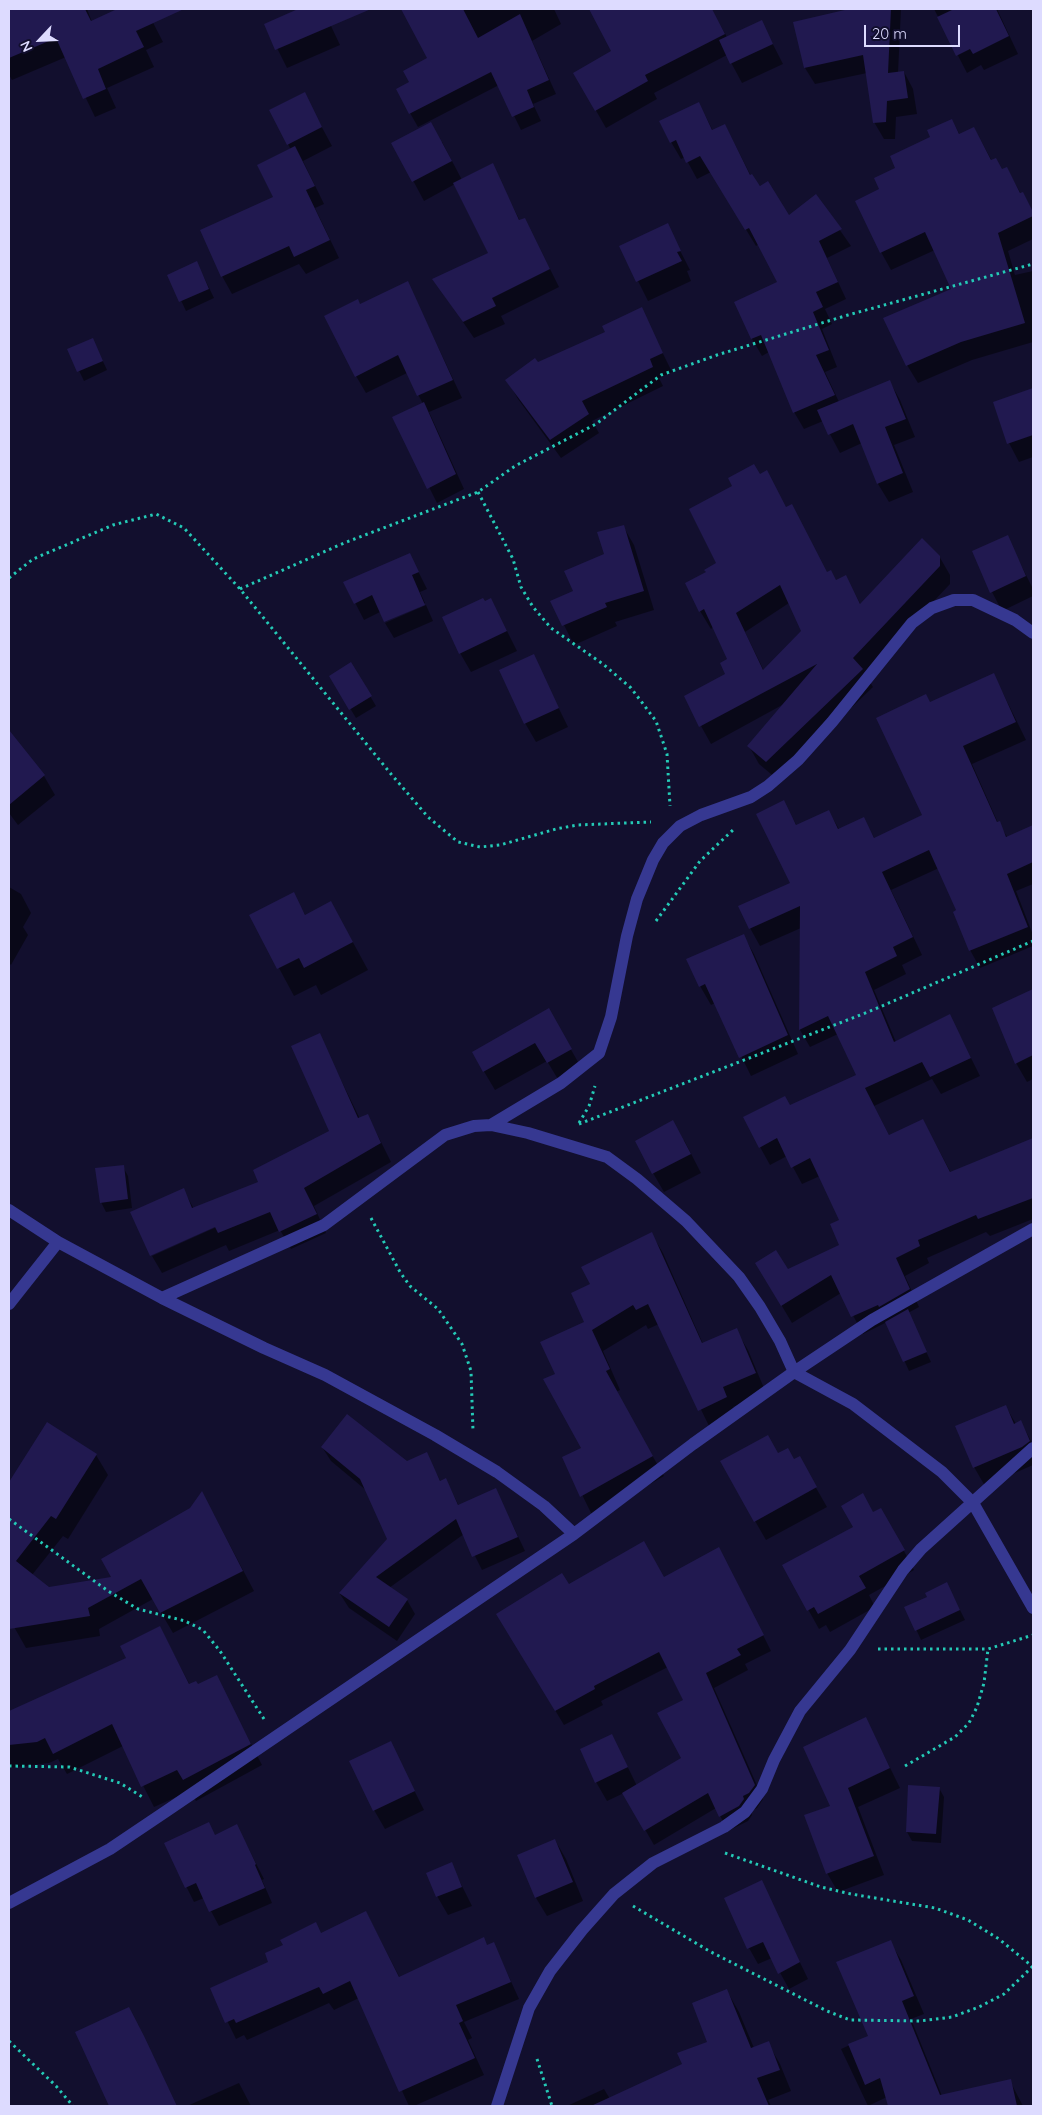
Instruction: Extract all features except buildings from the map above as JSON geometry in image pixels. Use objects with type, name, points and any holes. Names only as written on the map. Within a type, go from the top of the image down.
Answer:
[{"type":"street","points":[[491,1125],[561,1083],[598,1053],[611,1017],[627,936],[637,899],[653,860],[663,843],[680,826],[701,815],[751,798],[798,760],[868,680],[893,644],[912,623],[932,608],[954,600],[973,600],[1015,620],[1033,633]]},
{"type":"street","points":[[162,1298],[286,1244],[324,1225],[361,1200],[445,1135],[474,1126],[491,1125],[559,1142],[607,1157],[637,1179],[698,1233],[739,1277],[780,1341],[794,1372],[853,1404],[942,1472],[973,1503],[1033,1608]]},
{"type":"street","points":[[9,1210],[58,1242],[162,1298],[264,1348],[325,1375],[470,1455],[544,1506],[574,1534]]},
{"type":"street","points":[[9,1903],[110,1849],[165,1812],[574,1534],[693,1444],[794,1372],[872,1320],[1033,1229]]},
{"type":"street","points":[[9,1304],[58,1242]]},
{"type":"street","points":[[497,2106],[529,2008],[550,1970],[614,1894],[653,1863],[694,1843],[745,1812],[762,1789],[774,1760],[800,1711],[850,1650],[903,1570],[921,1549],[1033,1448]]},
{"type":"path","points":[[240,589],[344,543],[478,492],[515,466],[596,424],[661,376],[717,355],[838,318],[1033,264]]},
{"type":"path","points":[[478,492],[513,559],[521,587],[532,607],[551,628],[603,664],[630,688],[656,721],[667,754],[669,778],[671,822],[663,843]]},
{"type":"path","points":[[9,578],[32,559],[113,525],[156,514],[184,528],[240,589],[391,774],[428,816],[458,842],[480,847],[500,845],[577,825],[654,822]]},
{"type":"path","points":[[653,926],[700,861],[737,826]]},
{"type":"path","points":[[579,1124],[868,1012],[1033,941]]},
{"type":"path","points":[[559,1142],[579,1124],[589,1106],[598,1076],[598,1053]]},
{"type":"path","points":[[361,1200],[400,1272],[410,1286],[438,1309],[462,1344],[472,1371],[474,1396],[470,1455]]},
{"type":"path","points":[[9,1519],[108,1591],[138,1609],[185,1621],[203,1630],[220,1651],[275,1736]]},
{"type":"path","points":[[850,1650],[988,1649],[1033,1636]]},
{"type":"path","points":[[905,1766],[955,1737],[969,1724],[977,1707],[984,1684],[988,1649]]},
{"type":"path","points":[[9,1766],[69,1767],[120,1783],[165,1812]]},
{"type":"path","points":[[614,1894],[711,1952],[827,2011],[850,2020],[920,2021],[952,2017],[979,2007],[1004,1994],[1033,1967],[999,1939],[968,1920],[935,1908],[851,1894],[820,1886],[694,1843]]},
{"type":"path","points":[[9,2041],[56,2086],[73,2106]]}]
